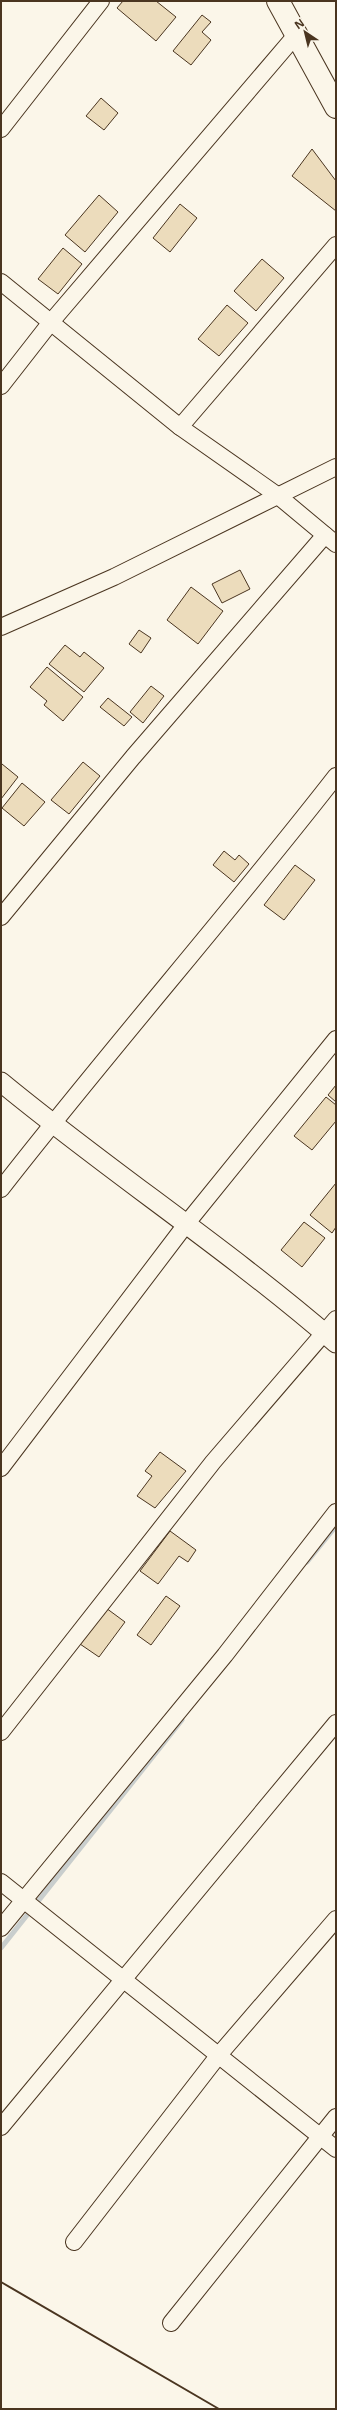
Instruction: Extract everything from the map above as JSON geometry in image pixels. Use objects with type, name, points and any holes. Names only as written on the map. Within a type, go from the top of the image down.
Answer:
[{"type":"main road","points":[[278,1],[336,107]]},
{"type":"street","points":[[1,129],[101,1]]},
{"type":"street","points":[[1,386],[51,322],[296,34]]},
{"type":"street","points":[[180,427],[336,245]]},
{"type":"street","points":[[1,282],[180,427],[277,495],[330,539],[133,757],[1,917]]},
{"type":"street","points":[[1,627],[114,577],[336,467]]},
{"type":"street","points":[[1,1189],[52,1124],[256,878],[336,776]]},
{"type":"street","points":[[1,1468],[187,1223],[336,1039]]},
{"type":"street","points":[[1,1082],[52,1124],[332,1331],[213,1462],[1,1732]]},
{"type":"street","points":[[1,1928],[26,1900],[225,1655],[336,1512]]},
{"type":"street","points":[[1,2127],[124,1981],[336,1723]]},
{"type":"street","points":[[1,1882],[26,1900],[124,1981],[336,2149]]},
{"type":"street","points":[[74,2242],[218,2056],[336,1919]]},
{"type":"street","points":[[171,2323],[336,2117]]},
{"type":"building","points":[[123,1],[156,1],[176,17],[156,41],[117,8]]},
{"type":"building","points":[[202,15],[211,22],[202,32],[211,40],[191,65],[173,51]]},
{"type":"building","points":[[101,98],[118,113],[104,130],[86,116]]},
{"type":"building","points":[[312,149],[336,181],[336,211],[292,176]]},
{"type":"building","points":[[99,195],[118,212],[85,252],[65,235]]},
{"type":"building","points":[[180,204],[197,218],[170,252],[153,238]]},
{"type":"building","points":[[63,248],[82,264],[58,294],[38,279]]},
{"type":"building","points":[[262,259],[284,278],[256,311],[234,291]]},
{"type":"building","points":[[227,305],[248,323],[219,356],[198,339]]},
{"type":"building","points":[[240,570],[250,589],[222,603],[212,584]]},
{"type":"building","points":[[191,587],[223,611],[198,644],[167,620]]},
{"type":"building","points":[[139,630],[151,638],[141,653],[129,644]]},
{"type":"building","points":[[65,645],[80,657],[84,652],[104,668],[84,692],[49,664]]},
{"type":"building","points":[[47,667],[83,697],[63,721],[44,705],[47,701],[30,687]]},
{"type":"building","points":[[151,686],[164,696],[143,723],[130,712]]},
{"type":"building","points":[[108,698],[132,717],[124,726],[100,707]]},
{"type":"building","points":[[83,762],[100,776],[69,814],[51,800]]},
{"type":"building","points":[[2,764],[18,777],[1,799],[1,766]]},
{"type":"building","points":[[22,783],[45,802],[24,826],[2,808]]},
{"type":"building","points":[[224,851],[235,860],[239,855],[249,864],[234,882],[213,865]]},
{"type":"building","points":[[295,865],[315,880],[284,920],[264,905]]},
{"type":"building","points":[[336,1085],[336,1102],[328,1095]]},
{"type":"building","points":[[326,1097],[336,1105],[336,1121],[312,1150],[294,1136]]},
{"type":"building","points":[[336,1183],[336,1227],[332,1233],[310,1215]]},
{"type":"building","points":[[304,1222],[325,1238],[302,1267],[281,1250]]},
{"type":"building","points":[[160,1452],[186,1471],[155,1508],[137,1496],[152,1476],[145,1471]]},
{"type":"building","points":[[170,1531],[196,1550],[188,1562],[179,1556],[158,1584],[140,1571]]},
{"type":"building","points":[[166,1596],[180,1606],[151,1645],[137,1635]]},
{"type":"building","points":[[106,1608],[125,1622],[99,1657],[80,1644]]},
{"type":"waterway","points":[[307,1562],[336,1526]]},
{"type":"waterway","points":[[1,1948],[182,1720]]},
{"type":"wall","points":[[1,2282],[219,2409]]}]
